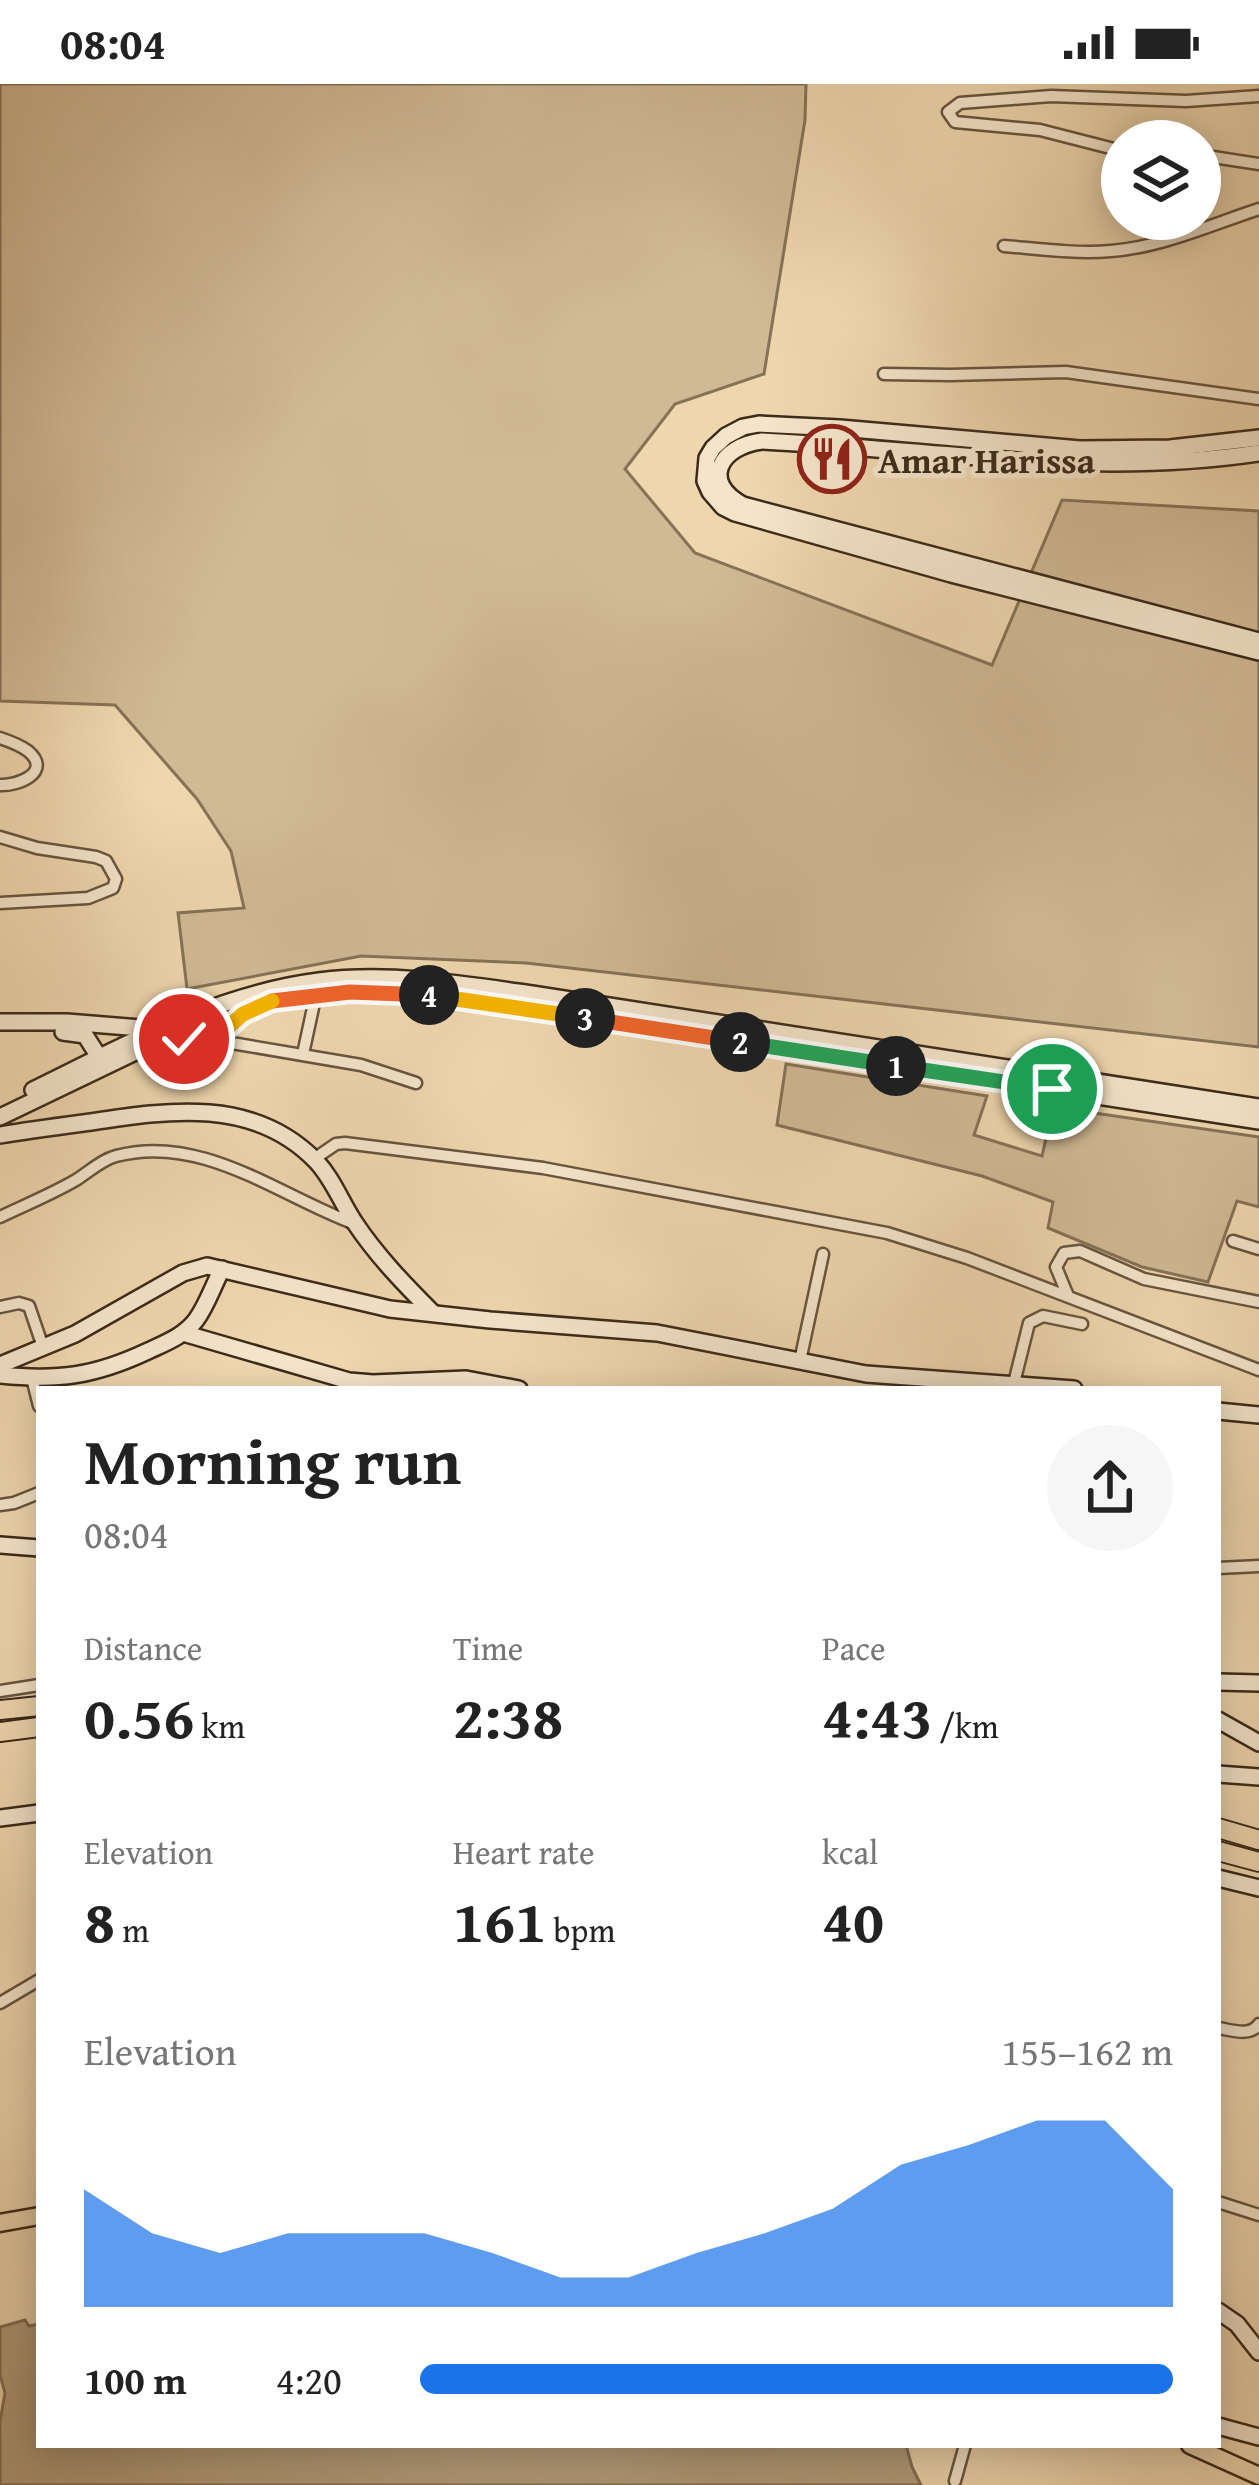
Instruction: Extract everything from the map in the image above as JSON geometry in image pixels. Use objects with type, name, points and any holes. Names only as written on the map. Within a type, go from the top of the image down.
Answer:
[{"type":"highway","points":[[0,1710],[36,1706]]},
{"type":"highway","points":[[0,1734],[36,1728]]},
{"type":"highway","points":[[0,1734],[36,1738]]},
{"type":"highway","points":[[1221,1829],[1259,1840]]},
{"type":"highway","points":[[1221,1852],[1259,1862]]},
{"type":"main road","points":[[1259,437],[1170,448],[1079,449],[760,424],[726,436],[713,448],[705,469],[705,481],[715,500],[735,513],[1259,652]]},
{"type":"main road","points":[[1259,453],[1174,464],[1033,462],[762,441],[735,447],[721,461],[720,478],[727,494],[743,505],[1259,640]]},
{"type":"main road","points":[[0,1106],[156,1030],[219,1005],[272,989],[352,979],[480,986],[1259,1107]]},
{"type":"main road","points":[[0,1117],[154,1043],[214,1040],[260,1004],[316,994],[411,993],[1259,1121]]},
{"type":"main road","points":[[219,1005],[232,1026]]},
{"type":"main road","points":[[0,1024],[68,1022],[156,1030]]},
{"type":"main road","points":[[0,1024],[85,1035],[100,1057]]},
{"type":"main road","points":[[0,1135],[145,1114],[196,1111],[250,1120],[314,1159],[355,1224],[433,1312]]},
{"type":"main road","points":[[25,1378],[8,1362],[110,1316],[183,1273],[207,1266],[390,1309],[657,1333],[866,1374],[1044,1386]]},
{"type":"main road","points":[[0,1375],[78,1376],[108,1368],[183,1333],[194,1322],[221,1269]]},
{"type":"main road","points":[[183,1333],[349,1381],[466,1379],[503,1386]]},
{"type":"main road","points":[[1221,1411],[1259,1415]]},
{"type":"main road","points":[[0,1545],[36,1547]]},
{"type":"main road","points":[[1221,1682],[1259,1683]]},
{"type":"main road","points":[[1221,1722],[1259,1743]]},
{"type":"main road","points":[[1221,1774],[1259,1777]]},
{"type":"main road","points":[[0,1818],[36,1813]]},
{"type":"main road","points":[[1221,1879],[1259,1888]]},
{"type":"main road","points":[[0,2223],[36,2217]]},
{"type":"main road","points":[[1221,2302],[1241,2315],[1259,2336]]},
{"type":"main road","points":[[1221,2314],[1237,2324],[1259,2352]]},
{"type":"main road","points":[[1221,2427],[1259,2437]]},
{"type":"main road","points":[[1197,2448],[1259,2476]]},
{"type":"street","points":[[1101,146],[1040,130],[955,122],[948,112],[960,104],[1052,96],[1169,101],[1259,97]]},
{"type":"street","points":[[1221,158],[1259,164]]},
{"type":"street","points":[[1004,246],[1112,251],[1177,238],[1259,209]]},
{"type":"street","points":[[884,374],[1066,372],[1259,399]]},
{"type":"street","points":[[0,738],[29,752],[35,769],[21,783],[0,784]]},
{"type":"street","points":[[0,837],[97,857],[106,861],[116,879],[112,888],[88,898],[0,903]]},
{"type":"street","points":[[303,1054],[316,994]]},
{"type":"street","points":[[214,1040],[362,1065],[416,1083]]},
{"type":"street","points":[[314,1159],[345,1143],[543,1168],[816,1217],[967,1258],[1259,1370]]},
{"type":"street","points":[[0,1217],[112,1157],[153,1153],[234,1167],[355,1224]]},
{"type":"street","points":[[1233,1241],[1259,1249]]},
{"type":"street","points":[[1068,1297],[1056,1267],[1064,1253],[1080,1251],[1144,1280],[1259,1302]]},
{"type":"street","points":[[800,1361],[823,1254]]},
{"type":"street","points":[[0,1307],[29,1306],[43,1347]]},
{"type":"street","points":[[1014,1383],[1029,1323],[1043,1316],[1082,1324]]},
{"type":"street","points":[[25,1378],[36,1400]]},
{"type":"street","points":[[0,1505],[36,1493]]},
{"type":"street","points":[[1221,1568],[1259,1566]]},
{"type":"street","points":[[0,1691],[36,1685]]},
{"type":"street","points":[[0,2003],[36,1982]]},
{"type":"street","points":[[1221,2028],[1247,2032],[1259,2024]]},
{"type":"street","points":[[1221,2203],[1259,2215]]},
{"type":"street","points":[[955,2480],[964,2448]]},
{"type":"shaded area","points":[[0,84],[806,84],[805,120],[764,374],[675,404],[625,469],[695,553],[992,665],[1062,500],[1259,511],[1259,1047],[526,963],[361,956],[187,989],[178,913],[244,908],[231,851],[197,799],[115,705],[0,701]]},
{"type":"shaded area","points":[[786,1064],[987,1096],[974,1135],[1042,1156],[1053,1107],[1259,1137],[1259,1207],[1237,1201],[1208,1282],[1142,1267],[1048,1228],[1053,1202],[982,1176],[777,1125]]},
{"type":"shaded area","points":[[25,2320],[29,2326],[36,2325],[36,2448],[907,2448],[921,2485],[0,2485],[5,2393],[0,2375],[0,2327]]},
{"type":"place","name":"Amar Harissa","points":[[832,459]]},
{"type":"route","points":[[184,1039],[214,1040],[243,1014],[273,1000],[350,992],[411,993],[1052,1089]]}]
